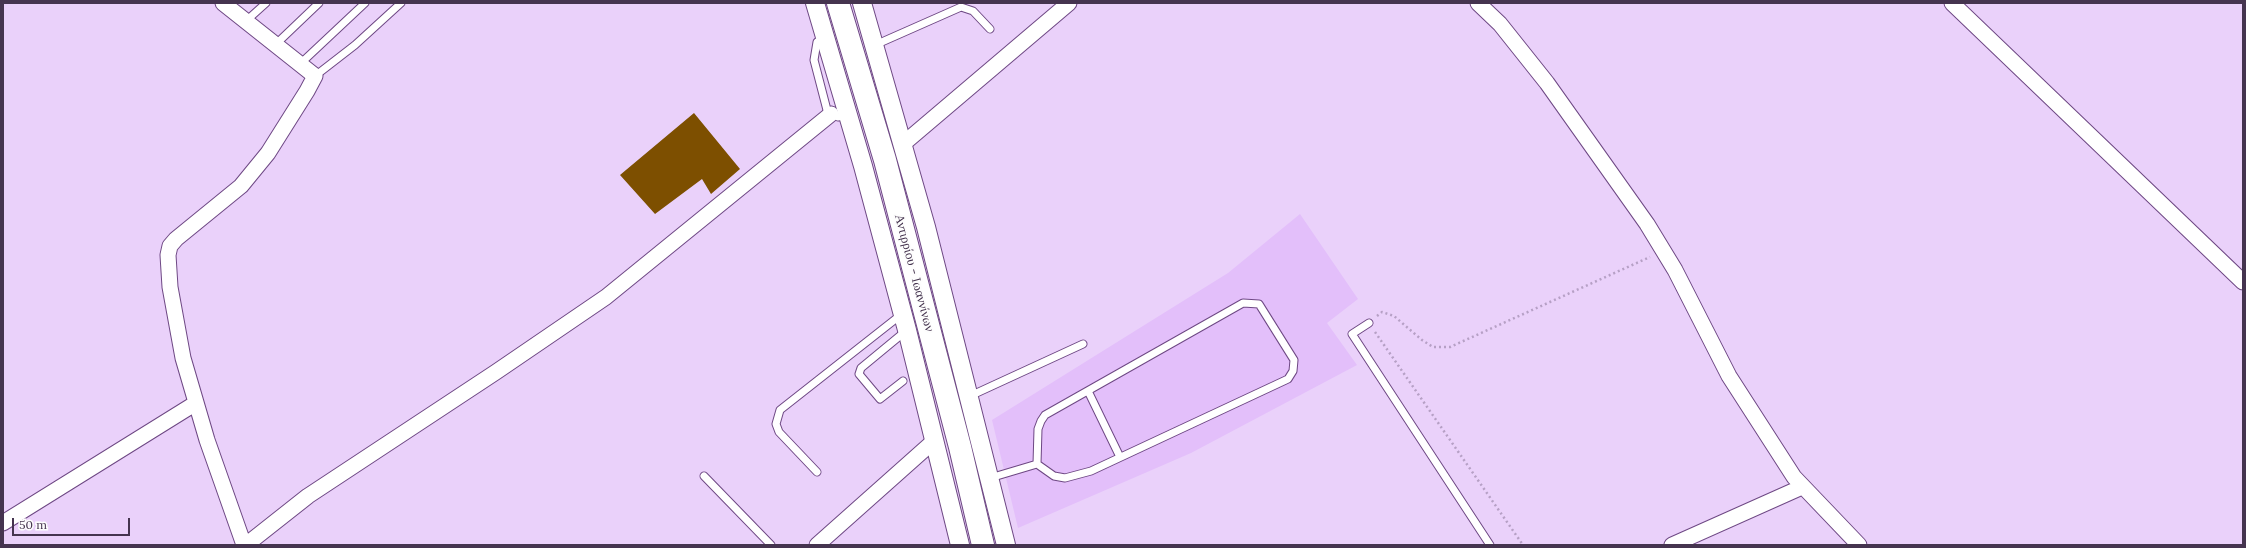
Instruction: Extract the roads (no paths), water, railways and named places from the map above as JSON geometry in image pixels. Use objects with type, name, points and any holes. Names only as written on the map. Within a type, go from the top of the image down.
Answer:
[{"type":"main road","name":"Αντιρρίου - Ιωαννίνων","points":[[838,3],[885,160],[960,447],[983,545]]},
{"type":"street","points":[[223,3],[315,76],[268,154],[241,186],[176,239],[170,246],[168,255],[170,287],[183,358],[196,403],[245,545],[308,496],[496,372],[606,297],[840,115]]},
{"type":"street","points":[[815,3],[825,36],[840,115],[904,322],[935,440],[960,545]]},
{"type":"street","points":[[862,3],[903,144],[970,396],[1006,545]]},
{"type":"street","points":[[903,144],[1069,3]]},
{"type":"street","points":[[1478,3],[1500,24],[1548,83],[1604,160],[1663,250],[1729,376],[1802,487],[1859,545]]},
{"type":"street","points":[[1952,3],[2243,282]]},
{"type":"street","points":[[3,523],[196,403]]},
{"type":"street","points":[[817,545],[935,440]]},
{"type":"street","points":[[1672,545],[1802,487]]},
{"type":"lane","points":[[246,22],[266,3]]},
{"type":"lane","points":[[275,45],[319,3]]},
{"type":"lane","points":[[300,64],[365,3]]},
{"type":"lane","points":[[315,76],[355,45],[401,3]]},
{"type":"lane","points":[[875,45],[961,7],[973,11],[990,29]]},
{"type":"lane","points":[[1243,303],[1259,304],[1294,360],[1294,371],[1288,379],[1091,471],[1065,478],[1054,476],[1037,464],[1040,421],[1045,415],[1243,303]]},
{"type":"lane","points":[[903,380],[880,399],[859,374],[861,368],[904,322]]},
{"type":"lane","points":[[817,472],[779,432],[776,424],[780,410],[904,322]]},
{"type":"lane","points":[[1369,323],[1352,334],[1490,545]]},
{"type":"lane","points":[[970,396],[1083,344]]},
{"type":"lane","points":[[1088,391],[1120,457]]},
{"type":"lane","points":[[990,478],[1037,464]]},
{"type":"lane","points":[[704,476],[771,545]]}]
